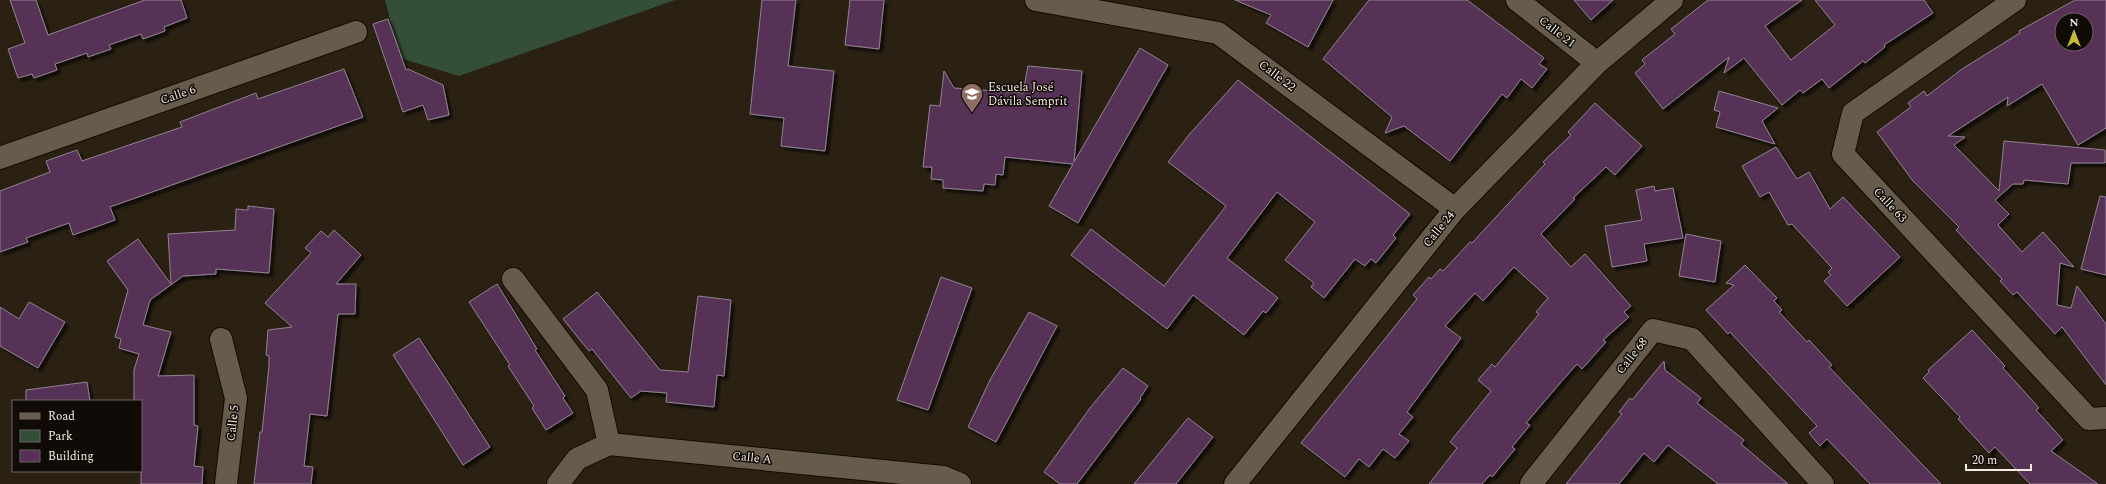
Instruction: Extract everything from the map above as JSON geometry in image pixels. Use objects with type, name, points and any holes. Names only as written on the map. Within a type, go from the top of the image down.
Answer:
[{"type":"street","name":"Calle 22","points":[[1036,0],[1218,33],[1455,209]]},
{"type":"street","name":"Calle 21","points":[[1517,0],[1597,63]]},
{"type":"street","name":"Calle 24","points":[[1235,484],[1455,209],[1597,63],[1672,0]]},
{"type":"street","name":"Calle 63","points":[[2015,0],[1853,113],[1843,154],[2089,419],[2106,418]]},
{"type":"street","name":"Calle 6","points":[[0,158],[356,32]]},
{"type":"street","points":[[513,279],[597,390],[609,444],[577,460],[558,484]]},
{"type":"street","name":"Calle 68","points":[[1531,484],[1653,330],[1692,339],[1822,484]]},
{"type":"street","name":"Calle 5","points":[[221,339],[236,398],[226,484]]},
{"type":"street","name":"Calle A","points":[[609,444],[943,477],[960,484]]},
{"type":"green space","points":[[385,0],[675,0],[459,76],[400,58]]},
{"type":"building","points":[[10,0],[36,0],[48,35],[145,0],[181,0],[187,18],[164,27],[165,31],[143,39],[141,34],[109,45],[111,49],[88,57],[87,53],[55,64],[57,70],[34,78],[32,74],[18,78],[8,49],[25,43]]},
{"type":"building","points":[[762,0],[796,0],[788,66],[834,71],[825,151],[781,146],[784,118],[750,114]]},
{"type":"building","points":[[850,0],[884,0],[879,49],[845,45]]},
{"type":"building","points":[[1235,0],[1333,0],[1308,47],[1266,23],[1271,15]]},
{"type":"building","points":[[1369,0],[1467,0],[1544,58],[1539,64],[1547,69],[1532,88],[1521,79],[1507,98],[1502,94],[1450,161],[1404,126],[1385,133],[1392,117],[1323,59]]},
{"type":"building","points":[[1574,0],[1613,0],[1591,20]]},
{"type":"building","points":[[1708,0],[1802,0],[1765,26],[1791,60],[1835,25],[1815,0],[1924,0],[1933,13],[1884,45],[1885,47],[1865,63],[1863,61],[1829,88],[1822,79],[1803,93],[1800,90],[1782,105],[1744,58],[1724,73],[1729,57],[1663,109],[1635,73],[1645,64],[1642,60],[1675,34],[1671,29]]},
{"type":"building","points":[[2075,0],[2106,0],[2106,128],[2078,145],[2042,84],[2007,106],[2008,97],[1948,136],[1965,137],[1954,145],[1999,191],[2004,141],[2105,150],[2105,163],[2071,163],[2068,184],[2024,180],[2023,184],[2013,184],[1995,200],[2009,214],[1998,225],[2022,252],[2043,232],[2074,267],[2060,263],[2057,305],[2071,308],[2077,286],[2106,324],[2106,385],[2062,327],[2055,334],[2017,292],[2013,295],[2000,281],[2002,279],[1956,230],[1959,227],[1913,181],[1877,132],[1911,107],[1908,103],[1924,91],[1927,96],[1962,69],[2020,33],[2019,31]]},
{"type":"building","points":[[388,19],[406,70],[408,69],[443,85],[449,115],[428,120],[423,105],[403,112],[373,24]]},
{"type":"building","points":[[1140,48],[1168,65],[1078,223],[1049,206],[1073,164],[1005,157],[1003,175],[996,174],[995,185],[984,184],[983,191],[943,188],[943,180],[931,179],[932,167],[923,167],[930,105],[940,106],[944,71],[954,88],[1023,93],[1028,66],[1082,71],[1074,162]]},
{"type":"building","points":[[344,69],[363,117],[110,207],[115,220],[73,235],[69,223],[26,238],[28,242],[0,252],[0,191],[50,172],[46,161],[77,150],[82,161],[182,127],[180,122],[256,93],[258,99]]},
{"type":"building","points":[[1238,80],[1410,214],[1393,235],[1396,238],[1376,263],[1371,259],[1365,266],[1355,259],[1324,298],[1311,287],[1314,283],[1285,260],[1315,222],[1277,192],[1227,258],[1278,298],[1266,313],[1263,311],[1244,335],[1193,295],[1167,329],[1071,255],[1091,229],[1164,286],[1226,206],[1168,162],[1188,136]]},
{"type":"building","points":[[1719,91],[1778,108],[1762,121],[1775,144],[1716,127],[1720,112],[1714,110]]},
{"type":"building","points":[[1595,103],[1642,146],[1615,175],[1606,167],[1573,198],[1575,199],[1541,234],[1571,267],[1585,254],[1631,306],[1624,312],[1629,317],[1603,340],[1606,342],[1582,369],[1577,364],[1561,382],[1526,423],[1530,425],[1512,447],[1515,449],[1492,477],[1490,475],[1482,484],[1429,484],[1457,448],[1450,442],[1491,391],[1478,380],[1492,364],[1495,367],[1539,314],[1536,312],[1548,298],[1514,267],[1483,301],[1475,293],[1445,326],[1461,338],[1407,412],[1413,417],[1399,434],[1409,441],[1395,458],[1383,449],[1369,467],[1359,459],[1345,477],[1301,443],[1417,299],[1413,295],[1429,277],[1431,279],[1440,269],[1443,271],[1470,242],[1472,243],[1545,164],[1543,162],[1571,135],[1568,132]]},
{"type":"building","points":[[1776,147],[1797,179],[1809,172],[1830,209],[1843,197],[1900,257],[1847,306],[1824,281],[1831,275],[1828,272],[1832,268],[1792,224],[1788,225],[1769,192],[1760,197],[1742,166]]},
{"type":"building","points":[[1654,186],[1655,191],[1673,188],[1683,238],[1644,244],[1647,261],[1612,267],[1605,226],[1642,220],[1636,190]]},
{"type":"building","points":[[2100,196],[2106,197],[2106,275],[2081,269]]},
{"type":"building","points":[[248,206],[274,209],[269,273],[216,269],[216,274],[183,276],[150,300],[143,325],[171,332],[158,376],[194,375],[194,425],[198,426],[194,466],[203,467],[202,484],[141,484],[142,400],[134,400],[134,370],[139,354],[119,348],[121,339],[115,337],[128,290],[107,261],[138,239],[171,284],[168,234],[235,230],[236,209],[248,210]]},
{"type":"building","points":[[334,230],[361,255],[336,284],[356,284],[355,314],[338,314],[327,416],[310,414],[304,466],[313,467],[311,484],[254,484],[260,432],[262,432],[269,366],[269,356],[266,355],[268,330],[292,327],[265,303],[311,253],[305,248],[321,231],[328,237]]},
{"type":"building","points":[[1686,234],[1721,241],[1715,282],[1679,276]]},
{"type":"building","points":[[1745,265],[1777,298],[1774,301],[1782,310],[1779,312],[1807,342],[1809,340],[1832,365],[1829,367],[1941,484],[1870,484],[1827,439],[1820,446],[1809,433],[1817,426],[1730,332],[1728,334],[1706,310],[1734,285],[1726,283]]},
{"type":"building","points":[[941,277],[972,288],[928,410],[897,400]]},
{"type":"building","points":[[497,284],[537,349],[535,350],[565,396],[563,398],[573,413],[546,430],[532,408],[534,406],[508,366],[510,365],[469,302]]},
{"type":"building","points":[[597,292],[660,370],[688,372],[698,296],[731,300],[724,376],[717,375],[714,407],[666,402],[667,393],[641,391],[631,398],[592,349],[589,351],[563,319]]},
{"type":"building","points":[[29,302],[65,322],[38,368],[0,346],[0,307],[19,319]]},
{"type":"building","points":[[1029,312],[1057,326],[996,442],[968,427],[990,380]]},
{"type":"building","points":[[1972,330],[2005,366],[2003,368],[2039,408],[2036,410],[2063,440],[2051,451],[2098,484],[2030,484],[1995,447],[1989,453],[1958,419],[1960,417],[1923,378],[1929,372],[1928,370]]},
{"type":"building","points":[[419,338],[490,447],[463,465],[393,355]]},
{"type":"building","points":[[1664,361],[1665,370],[1701,398],[1697,403],[1744,440],[1741,444],[1788,484],[1718,484],[1668,445],[1654,462],[1644,453],[1619,484],[1566,484],[1622,414],[1619,412],[1630,398],[1632,400]]},
{"type":"building","points":[[1123,368],[1148,386],[1140,398],[1141,399],[1077,484],[1060,484],[1044,472],[1090,408]]},
{"type":"building","points":[[87,382],[90,400],[26,400],[26,390]]},
{"type":"building","points":[[1188,418],[1213,437],[1176,484],[1134,484]]},
{"type":"place","name":"Escuela José Dávila Semprit","points":[[972,114]]}]
